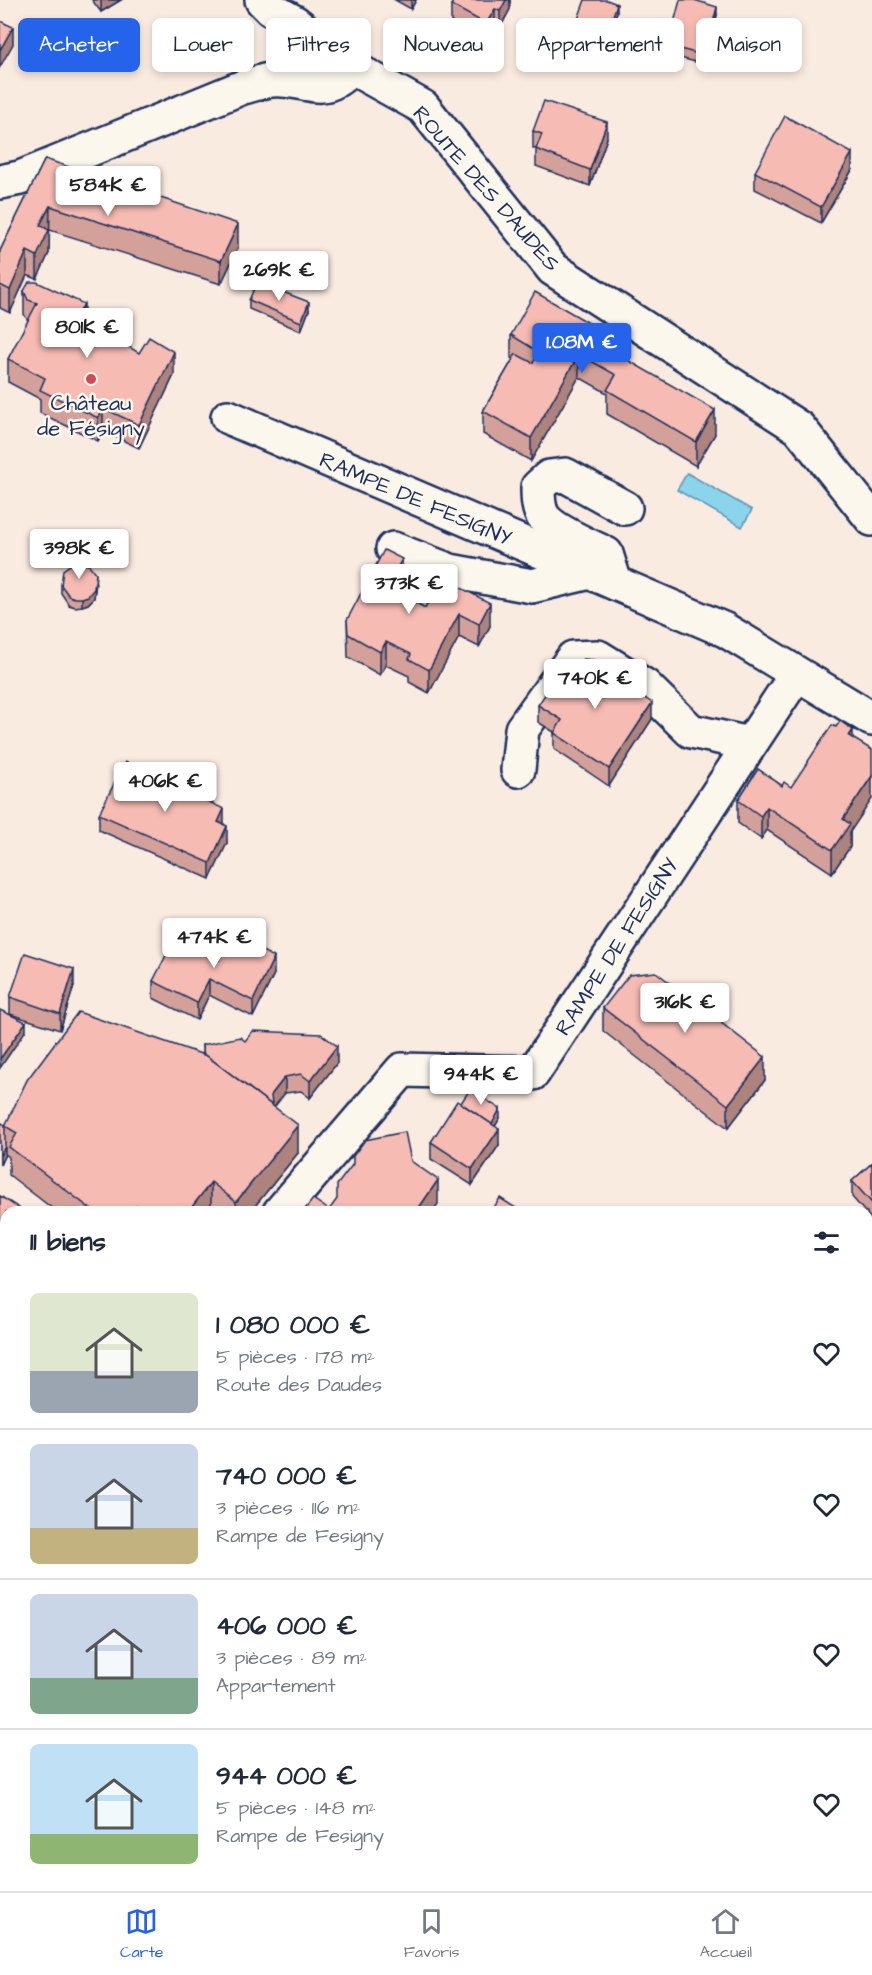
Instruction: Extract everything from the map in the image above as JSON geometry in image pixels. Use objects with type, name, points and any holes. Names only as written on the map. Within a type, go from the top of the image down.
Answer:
[{"type":"street","name":"ROUTE DES DAUDES","points":[[262,0],[271,9],[287,18]]},
{"type":"street","points":[[0,182],[20,178],[243,87],[272,80],[332,84],[340,80],[347,72]]},
{"type":"street","name":"ROUTE DES DAUDES","points":[[360,72],[423,107],[553,269],[799,428],[872,519]]},
{"type":"street","name":"RAMPE DE FESIGNY","points":[[228,417],[725,630],[872,719]]},
{"type":"street","points":[[393,549],[450,571],[532,586],[603,578],[606,554],[572,538],[544,518],[537,500],[538,487],[549,477],[565,475],[625,508]]},
{"type":"street","points":[[518,770],[522,729],[573,658],[598,657],[645,686],[691,731],[750,744]]},
{"type":"street","name":"RAMPE DE FESIGNY","points":[[285,1206],[402,1070],[532,1073],[796,675]]},
{"type":"water","points":[[687,473],[752,510],[742,527],[677,490]]},
{"type":"building","points":[[454,0],[506,0],[500,11],[495,9],[490,18],[475,18],[451,5]]},
{"type":"building","points":[[585,0],[607,0],[617,4],[612,18],[578,18]]},
{"type":"building","points":[[680,0],[694,0],[717,7],[714,18],[696,18],[696,53],[684,50],[684,18],[675,18]]},
{"type":"building","points":[[0,21],[13,27],[0,50]]},
{"type":"building","points":[[544,101],[607,122],[590,170],[536,149],[542,134],[533,131]]},
{"type":"building","points":[[785,116],[852,153],[821,207],[755,172]]},
{"type":"building","points":[[45,159],[238,224],[221,261],[50,206],[40,225],[49,230],[37,256],[27,251],[10,290],[0,285],[0,251]]},
{"type":"building","name":"Château de Fésigny","points":[[29,282],[37,282],[84,304],[77,316],[139,353],[149,337],[174,352],[139,425],[103,408],[98,418],[40,390],[45,378],[8,359],[37,303],[28,300],[24,291]]},
{"type":"building","points":[[257,282],[309,302],[301,322],[249,300]]},
{"type":"building","points":[[535,292],[622,342],[615,353],[715,410],[696,442],[607,390],[616,375],[579,354],[531,438],[483,411],[516,354],[533,363],[539,352],[511,335]]},
{"type":"building","points":[[384,550],[402,559],[390,581],[411,591],[407,598],[425,608],[435,588],[445,593],[450,582],[490,603],[479,624],[459,614],[429,670],[409,659],[411,654],[386,642],[380,652],[348,634],[347,620]]},
{"type":"building","points":[[74,562],[89,565],[96,574],[94,589],[88,596],[82,598],[69,596],[61,585],[63,570]]},
{"type":"building","points":[[583,659],[595,660],[604,670],[652,703],[609,769],[554,733],[562,720],[538,705],[564,666],[574,672],[575,667]]},
{"type":"building","points":[[840,721],[853,730],[849,736],[872,750],[872,776],[843,819],[850,824],[832,850],[767,807],[761,816],[738,800],[758,769],[782,786],[784,782],[791,787],[832,725],[836,727]]},
{"type":"building","points":[[125,762],[224,809],[218,822],[227,826],[210,863],[99,814]]},
{"type":"building","points":[[231,935],[274,957],[253,1001],[209,979],[197,1003],[153,981],[175,938],[219,960]]},
{"type":"building","points":[[25,953],[74,969],[60,1014],[10,997]]},
{"type":"building","points":[[656,972],[765,1057],[728,1105],[603,1008],[629,975]]},
{"type":"building","points":[[0,1010],[26,1022],[0,1059]]},
{"type":"building","points":[[78,1012],[207,1056],[298,1125],[236,1202],[211,1182],[193,1206],[87,1206],[9,1147],[17,1133],[5,1126],[27,1080]]},
{"type":"building","points":[[253,1031],[321,1034],[337,1046],[310,1081],[301,1074],[285,1077],[271,1095],[272,1105],[204,1055],[202,1045],[240,1037],[245,1041]]},
{"type":"building","points":[[470,1089],[500,1109],[492,1124],[461,1103]]},
{"type":"building","points":[[457,1101],[499,1129],[472,1169],[431,1142]]},
{"type":"building","points":[[2,1123],[5,1125],[5,1146],[0,1156],[0,1128]]},
{"type":"building","points":[[405,1132],[411,1161],[438,1180],[420,1206],[332,1206],[337,1199],[337,1185],[353,1164],[353,1156],[365,1140]]},
{"type":"building","points":[[872,1163],[872,1203],[852,1181]]},
{"type":"building","points":[[0,1196],[16,1206],[0,1206]]},
{"type":"building","points":[[500,1198],[513,1206],[495,1206]]},
{"type":"building","points":[[313,1199],[323,1206],[308,1206]]},
{"type":"place","name":"Château de Fésigny","points":[[91,379]]}]
